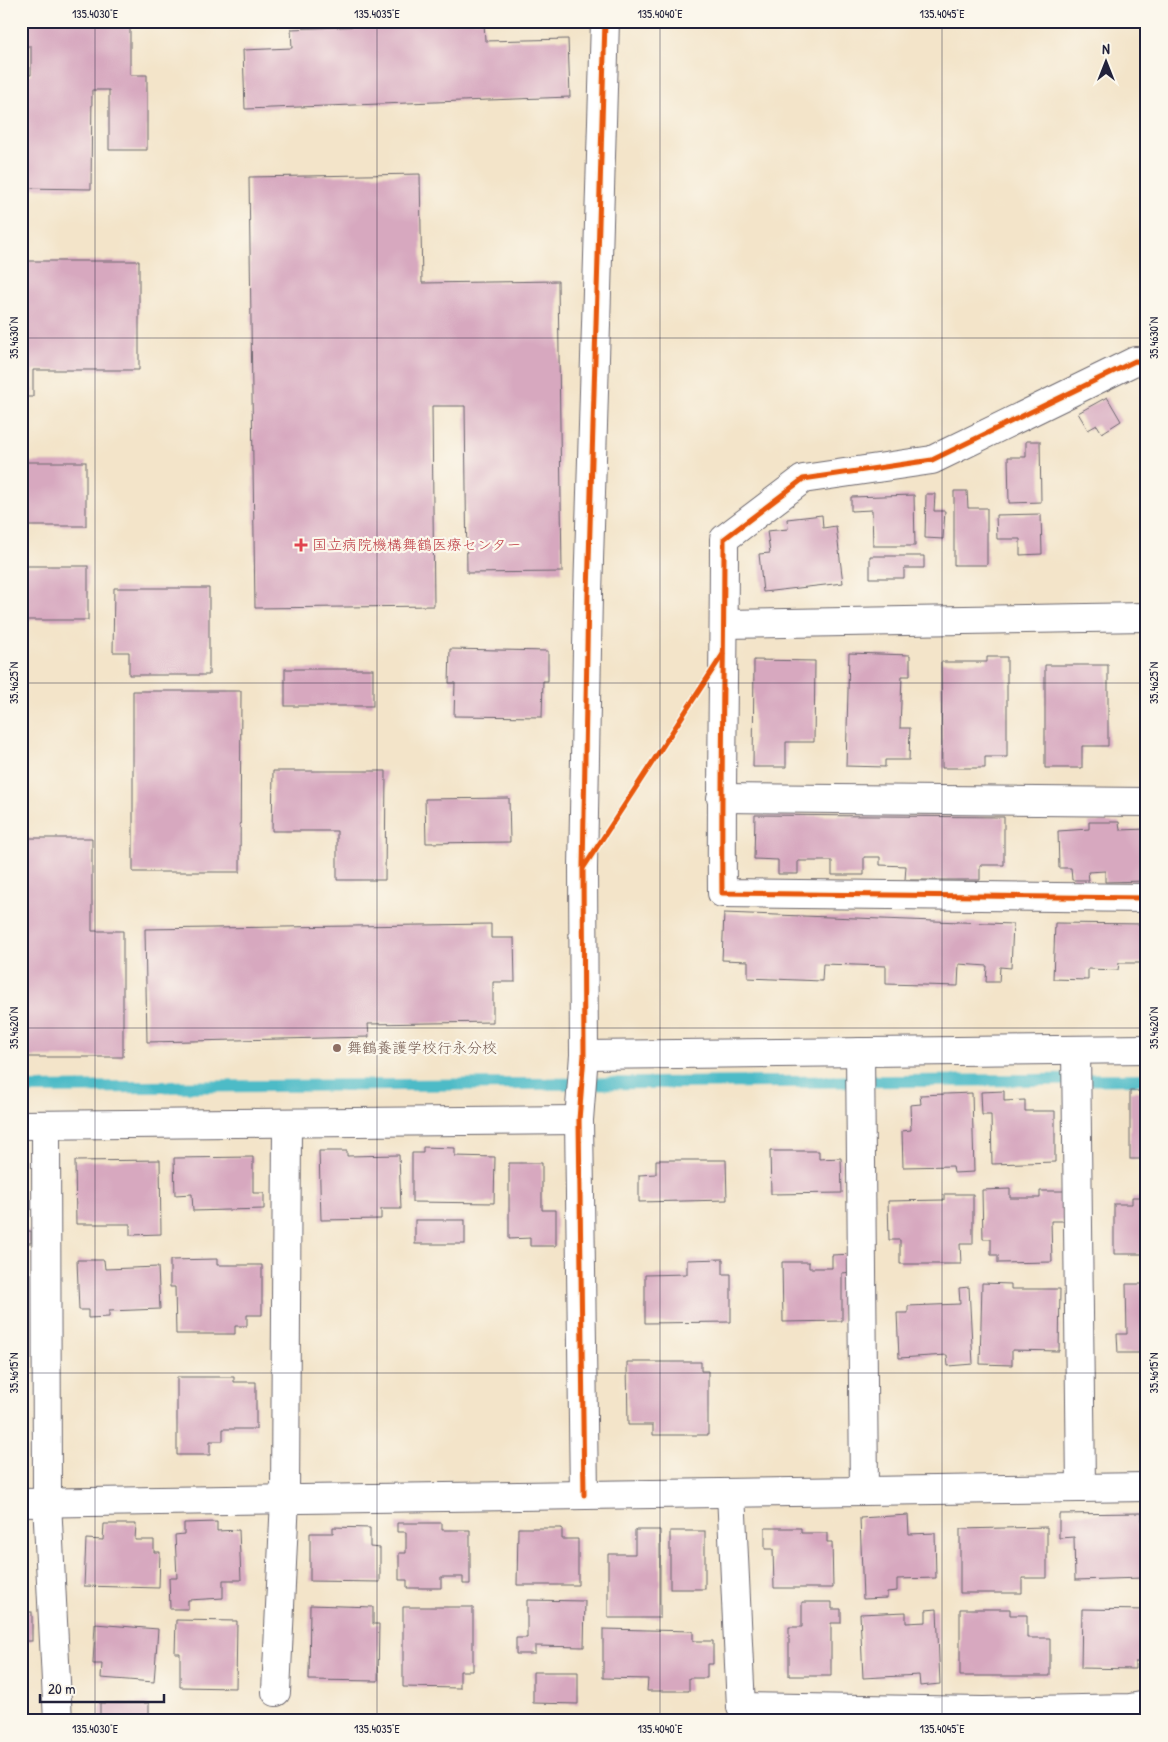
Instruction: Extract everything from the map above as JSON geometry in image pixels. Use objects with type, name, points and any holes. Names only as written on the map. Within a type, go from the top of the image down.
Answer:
[{"type":"street","points":[[584,1495],[579,1120],[584,1055],[583,868],[588,604],[605,21]]},
{"type":"street","points":[[1147,362],[1135,362],[932,460],[803,479],[724,539],[725,624],[721,798],[722,893],[1147,898]]},
{"type":"street","points":[[725,624],[1147,616]]},
{"type":"street","points":[[721,798],[1147,802]]},
{"type":"street","points":[[584,1055],[1147,1049]]},
{"type":"street","points":[[1076,1050],[1080,1488]]},
{"type":"street","points":[[860,1052],[864,1491]]},
{"type":"street","points":[[58,1721],[34,1503],[34,1125],[579,1120]]},
{"type":"street","points":[[276,1692],[285,1499],[287,1123]]},
{"type":"street","points":[[34,1503],[1147,1487]]},
{"type":"street","points":[[731,1493],[741,1707],[983,1711],[1130,1708],[1147,1705]]},
{"type":"building","points":[[21,21],[130,21],[130,75],[147,75],[147,150],[109,150],[109,90],[92,90],[91,189],[21,188],[21,75],[31,75],[31,46],[21,46]]},
{"type":"building","points":[[484,21],[485,41],[568,39],[570,97],[245,109],[243,50],[292,48],[291,29]]},
{"type":"building","points":[[420,174],[422,283],[558,281],[562,572],[467,573],[465,406],[432,406],[434,606],[255,608],[249,177]]},
{"type":"building","points":[[21,261],[139,261],[139,370],[33,370],[33,397],[21,397]]},
{"type":"building","points":[[1107,397],[1121,421],[1102,433],[1097,425],[1088,430],[1078,413]]},
{"type":"building","points":[[1026,441],[1040,441],[1041,502],[1009,503],[1008,457],[1026,457]]},
{"type":"building","points":[[21,462],[86,462],[86,526],[21,526]]},
{"type":"building","points":[[954,491],[967,491],[968,508],[987,508],[987,565],[954,565]]},
{"type":"building","points":[[926,494],[935,494],[934,511],[945,511],[943,539],[925,538]]},
{"type":"building","points":[[914,495],[915,546],[873,546],[872,510],[851,511],[851,497]]},
{"type":"building","points":[[1041,514],[1042,554],[1020,555],[1020,539],[997,539],[996,515]]},
{"type":"building","points":[[822,515],[823,528],[836,526],[843,583],[763,592],[759,554],[770,553],[767,531],[788,529],[787,519]]},
{"type":"building","points":[[870,556],[924,556],[924,568],[904,568],[904,578],[870,578]]},
{"type":"building","points":[[21,566],[88,566],[88,620],[21,620]]},
{"type":"building","points":[[114,588],[209,588],[209,675],[129,675],[129,652],[113,652]]},
{"type":"building","points":[[450,649],[548,651],[548,681],[543,681],[542,717],[454,716],[455,683],[449,683]]},
{"type":"building","points":[[849,653],[910,655],[910,676],[902,676],[900,728],[910,728],[909,760],[885,760],[885,767],[846,766]]},
{"type":"building","points":[[987,657],[1007,657],[1007,757],[985,757],[985,768],[942,768],[941,662],[987,662]]},
{"type":"building","points":[[754,660],[815,661],[814,742],[786,742],[786,767],[753,767]]},
{"type":"building","points":[[1045,665],[1108,665],[1108,746],[1082,746],[1082,768],[1045,768]]},
{"type":"building","points":[[285,669],[373,669],[373,706],[285,706]]},
{"type":"building","points":[[133,691],[241,691],[240,872],[133,872]]},
{"type":"building","points":[[273,771],[386,771],[385,880],[337,880],[337,831],[272,831]]},
{"type":"building","points":[[509,798],[510,842],[426,843],[425,799]]},
{"type":"building","points":[[755,815],[1004,817],[1004,865],[980,865],[980,880],[905,880],[906,866],[880,865],[880,857],[864,857],[864,875],[832,875],[832,861],[798,861],[798,874],[778,874],[778,860],[754,859]]},
{"type":"building","points":[[1089,822],[1119,822],[1120,830],[1147,829],[1147,881],[1105,882],[1105,871],[1088,872],[1089,880],[1072,880],[1071,868],[1059,868],[1058,831],[1089,829]]},
{"type":"building","points":[[21,838],[92,838],[92,931],[123,931],[123,1057],[21,1057]]},
{"type":"building","points":[[724,913],[1013,924],[1011,968],[1000,967],[999,982],[986,982],[987,966],[959,964],[958,986],[886,984],[886,966],[823,964],[822,981],[748,978],[748,961],[722,960]]},
{"type":"building","points":[[1055,923],[1147,924],[1147,963],[1119,963],[1118,970],[1088,969],[1088,980],[1053,979]]},
{"type":"building","points":[[491,924],[491,938],[514,938],[515,982],[493,982],[493,1022],[368,1024],[369,1037],[147,1042],[145,929]]},
{"type":"building","points":[[1004,1091],[1004,1101],[1025,1100],[1025,1111],[1055,1111],[1055,1162],[992,1164],[991,1115],[982,1115],[981,1092]]},
{"type":"building","points":[[1130,1091],[1147,1091],[1147,1159],[1130,1159]]},
{"type":"building","points":[[972,1093],[974,1172],[954,1173],[953,1166],[903,1167],[902,1131],[911,1130],[910,1105],[921,1104],[920,1095]]},
{"type":"building","points":[[423,1147],[455,1148],[455,1156],[495,1157],[494,1203],[412,1202],[412,1153],[423,1153]]},
{"type":"building","points":[[319,1151],[347,1151],[347,1156],[399,1155],[401,1209],[381,1209],[381,1219],[321,1220]]},
{"type":"building","points":[[770,1151],[819,1151],[819,1159],[841,1158],[842,1193],[771,1194]]},
{"type":"building","points":[[253,1157],[253,1193],[264,1193],[264,1209],[193,1211],[192,1194],[175,1195],[174,1158]]},
{"type":"building","points":[[160,1160],[161,1234],[130,1235],[130,1224],[76,1224],[75,1161]]},
{"type":"building","points":[[656,1160],[726,1160],[727,1200],[639,1202],[639,1175],[656,1174]]},
{"type":"building","points":[[509,1163],[542,1163],[542,1210],[556,1210],[556,1246],[530,1246],[530,1238],[509,1239]]},
{"type":"building","points":[[1010,1189],[1010,1198],[1040,1198],[1040,1191],[1064,1191],[1064,1221],[1051,1221],[1052,1262],[998,1263],[998,1255],[991,1255],[991,1239],[983,1239],[982,1190]]},
{"type":"building","points":[[944,1194],[973,1194],[973,1244],[960,1244],[961,1264],[900,1264],[900,1240],[889,1240],[888,1201],[944,1200]]},
{"type":"building","points":[[1132,1197],[1147,1197],[1147,1254],[1114,1254],[1114,1204],[1132,1204]]},
{"type":"building","points":[[415,1220],[465,1220],[465,1244],[415,1244]]},
{"type":"building","points":[[21,1231],[31,1231],[31,1243],[25,1243],[26,1291],[21,1291]]},
{"type":"building","points":[[853,1254],[853,1272],[842,1273],[842,1321],[783,1322],[782,1262],[809,1262],[809,1268],[832,1268],[832,1255]]},
{"type":"building","points":[[217,1259],[217,1265],[262,1265],[262,1315],[247,1315],[247,1326],[235,1326],[235,1334],[176,1334],[175,1287],[170,1287],[170,1260]]},
{"type":"building","points":[[723,1259],[723,1274],[731,1274],[731,1322],[645,1323],[645,1275],[687,1274],[687,1260]]},
{"type":"building","points":[[77,1260],[104,1260],[105,1269],[158,1267],[160,1309],[109,1311],[109,1317],[88,1318],[88,1310],[79,1310]]},
{"type":"building","points":[[982,1283],[1011,1284],[1011,1289],[1060,1289],[1059,1351],[1012,1350],[1012,1365],[980,1364]]},
{"type":"building","points":[[1126,1284],[1147,1284],[1147,1353],[1118,1353],[1117,1334],[1127,1334]]},
{"type":"building","points":[[969,1287],[973,1364],[948,1366],[947,1355],[899,1358],[897,1313],[908,1313],[908,1306],[960,1304],[959,1288]]},
{"type":"building","points":[[627,1362],[701,1362],[701,1371],[708,1371],[708,1435],[653,1435],[653,1425],[628,1425]]},
{"type":"building","points":[[177,1377],[234,1377],[234,1382],[256,1382],[256,1429],[223,1429],[223,1441],[210,1441],[210,1455],[177,1455]]},
{"type":"building","points":[[1142,1513],[1143,1578],[1075,1580],[1074,1537],[1059,1538],[1059,1514]]},
{"type":"building","points":[[908,1515],[909,1534],[935,1533],[936,1578],[897,1579],[897,1591],[887,1592],[887,1598],[863,1599],[860,1518]]},
{"type":"building","points":[[217,1522],[217,1531],[239,1530],[241,1580],[223,1580],[223,1598],[188,1600],[188,1609],[170,1609],[169,1578],[177,1578],[175,1535],[184,1534],[184,1523]]},
{"type":"building","points":[[397,1523],[442,1523],[442,1530],[470,1530],[470,1584],[463,1584],[463,1577],[441,1577],[441,1588],[407,1588],[407,1580],[399,1580],[399,1553],[406,1553],[406,1532],[397,1532]]},
{"type":"building","points":[[104,1524],[136,1524],[135,1540],[154,1540],[154,1552],[160,1552],[159,1588],[84,1586],[86,1539],[103,1540]]},
{"type":"building","points":[[333,1527],[370,1528],[370,1547],[380,1548],[380,1582],[310,1581],[310,1533],[333,1533]]},
{"type":"building","points":[[1047,1527],[1047,1578],[1022,1578],[1022,1593],[960,1593],[960,1529]]},
{"type":"building","points":[[518,1528],[562,1528],[562,1539],[578,1539],[578,1585],[517,1585]]},
{"type":"building","points":[[765,1528],[801,1528],[801,1533],[827,1533],[827,1542],[832,1542],[833,1588],[774,1588],[773,1549],[765,1549]]},
{"type":"building","points":[[635,1530],[660,1530],[660,1618],[608,1618],[608,1554],[635,1554]]},
{"type":"building","points":[[670,1531],[705,1531],[705,1589],[670,1589]]},
{"type":"building","points":[[527,1600],[585,1601],[584,1647],[535,1646],[535,1654],[516,1654],[516,1638],[527,1638]]},
{"type":"building","points":[[802,1602],[832,1602],[832,1609],[841,1609],[841,1623],[831,1623],[831,1676],[789,1676],[789,1627],[802,1627]]},
{"type":"building","points":[[310,1605],[373,1607],[373,1624],[379,1624],[378,1681],[309,1680]]},
{"type":"building","points":[[403,1607],[473,1607],[473,1671],[460,1671],[460,1688],[403,1687]]},
{"type":"building","points":[[937,1609],[940,1684],[920,1686],[919,1675],[863,1678],[860,1614],[906,1612],[906,1623],[926,1622],[926,1610]]},
{"type":"building","points":[[960,1609],[1010,1609],[1010,1615],[1027,1615],[1027,1638],[1050,1638],[1050,1676],[960,1676]]},
{"type":"building","points":[[1082,1609],[1147,1610],[1147,1662],[1135,1662],[1135,1669],[1081,1668]]},
{"type":"building","points":[[21,1612],[32,1612],[32,1641],[21,1641]]},
{"type":"building","points":[[176,1620],[237,1621],[236,1688],[180,1687],[180,1653],[175,1653]]},
{"type":"building","points":[[95,1624],[158,1629],[154,1682],[101,1678],[102,1664],[93,1664]]},
{"type":"building","points":[[603,1629],[693,1631],[693,1641],[713,1641],[713,1664],[707,1664],[707,1678],[689,1678],[689,1691],[647,1691],[648,1679],[603,1678]]},
{"type":"building","points":[[533,1672],[578,1672],[578,1704],[533,1703]]},
{"type":"building","points":[[100,1703],[149,1703],[149,1721],[100,1721]]},
{"type":"waterway","points":[[21,1088],[1147,1079]]},
{"type":"cycle path","points":[[584,1495],[579,1120],[584,1055],[583,868],[588,594],[605,21]]},
{"type":"cycle path","points":[[1147,362],[1135,361],[932,460],[803,479],[724,539],[722,849],[722,893],[1147,898]]},
{"type":"cycle path","points":[[584,867],[723,654]]},
{"type":"place","name":"国立病院機構舞鶴医療センター","points":[[301,545]]},
{"type":"place","name":"舞鶴養護学校行永分校","points":[[337,1048]]}]
